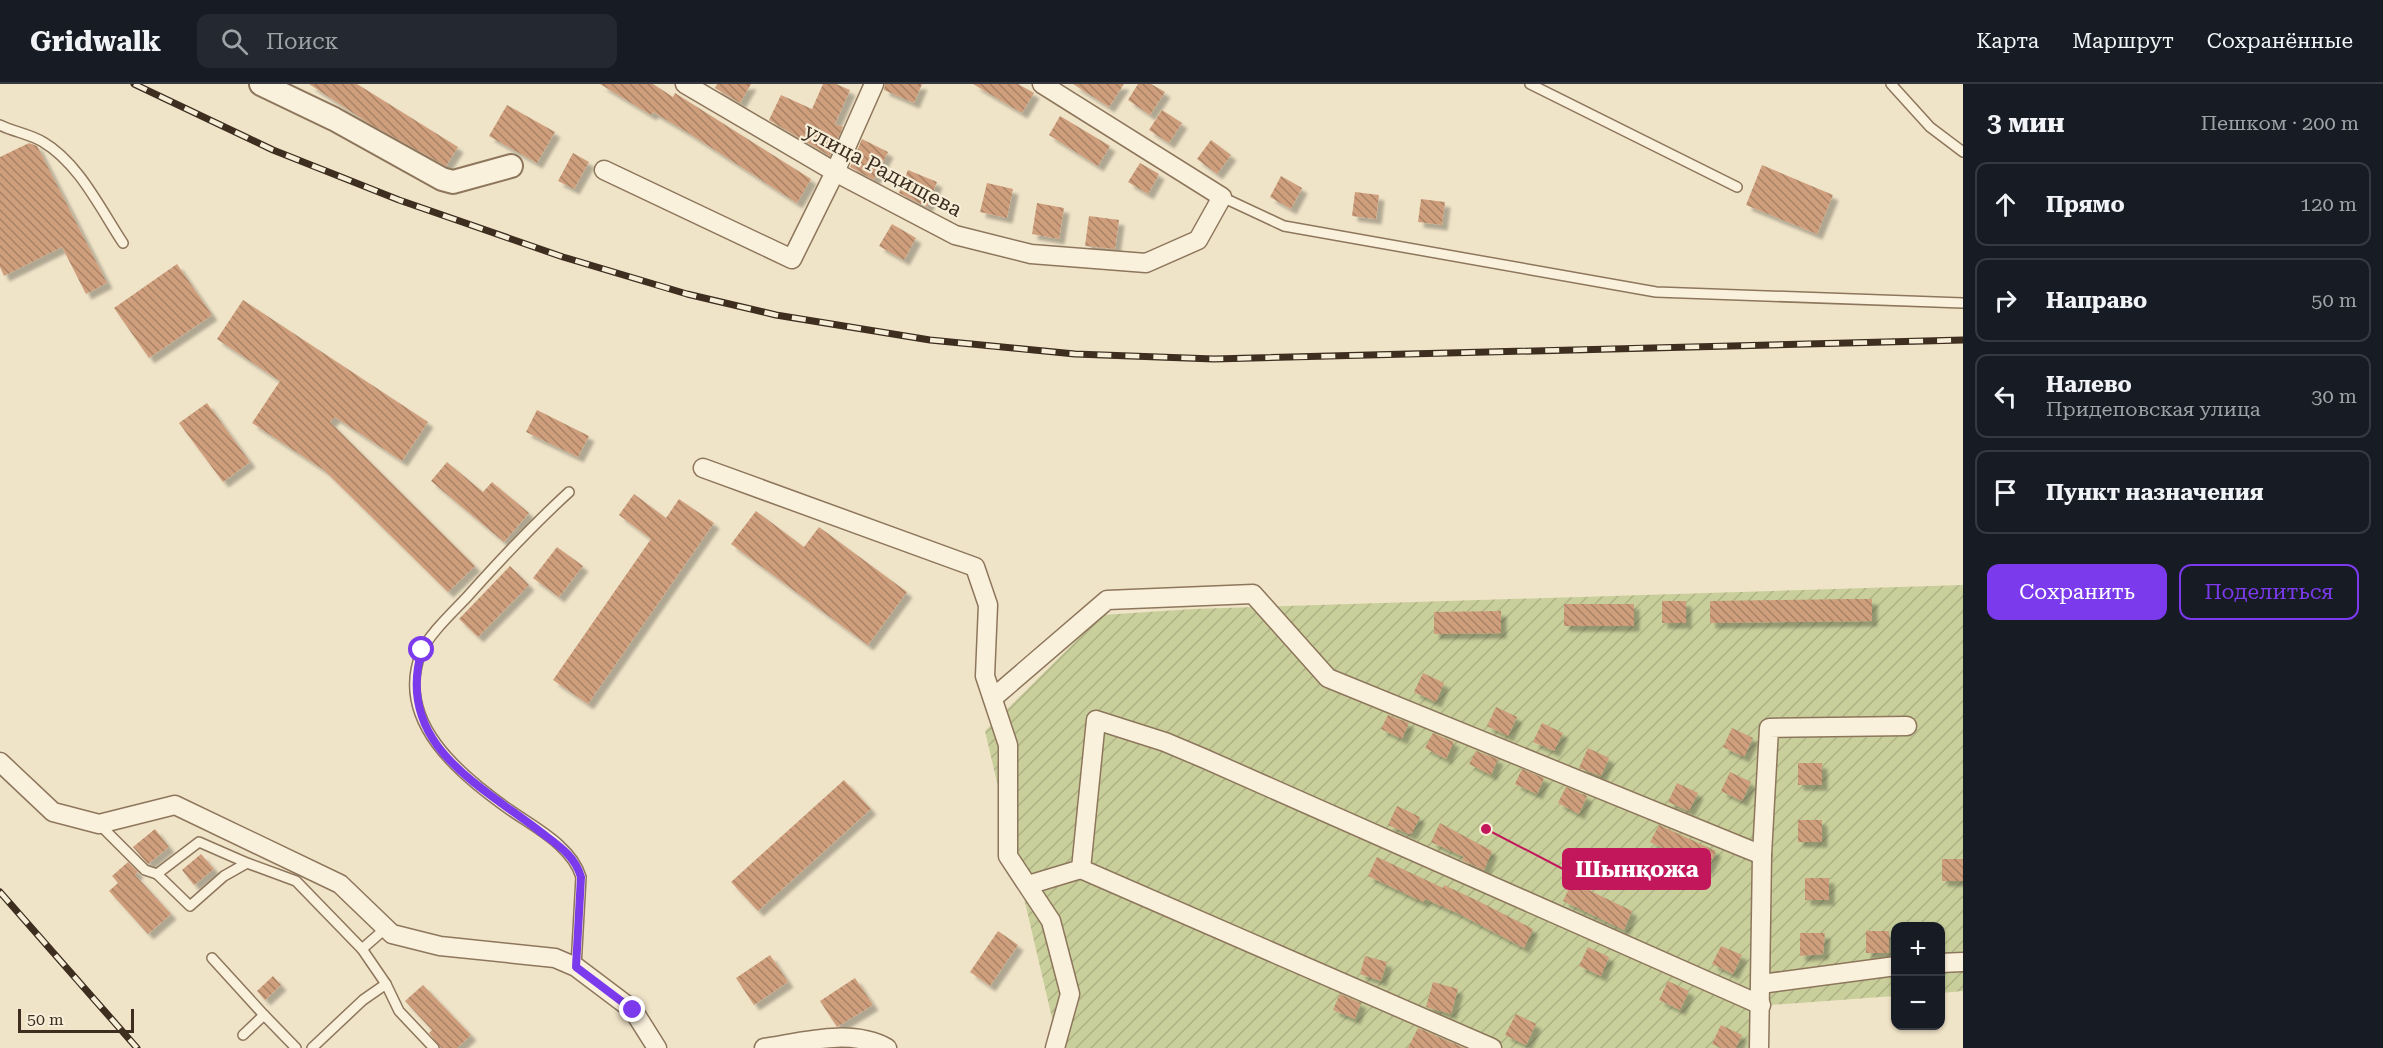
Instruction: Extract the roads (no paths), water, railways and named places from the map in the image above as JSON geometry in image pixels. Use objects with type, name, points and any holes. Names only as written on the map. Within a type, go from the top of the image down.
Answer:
[{"type":"street","points":[[261,84],[334,118],[442,179],[453,182],[511,166]]},
{"type":"street","name":"улица Радищева","points":[[685,84],[835,172],[955,235],[1031,254],[1146,263],[1198,240],[1222,197]]},
{"type":"street","points":[[604,170],[792,259],[835,172],[874,84]]},
{"type":"street","points":[[1042,84],[1222,197]]},
{"type":"street","points":[[703,468],[975,567],[988,605],[985,676],[1008,745],[1008,856],[1051,921],[1070,994],[1055,1048]]},
{"type":"street","points":[[993,698],[1107,600],[1253,594],[1328,678],[1762,855]]},
{"type":"street","points":[[1081,869],[1096,720],[1165,742],[1203,758],[1761,1005]]},
{"type":"street","points":[[1759,1048],[1762,855],[1769,728],[1907,726]]},
{"type":"street","points":[[0,762],[52,812],[99,824],[175,805],[340,884],[392,934],[440,946],[555,958],[576,967],[633,1010],[657,1048]]},
{"type":"street","points":[[1028,885],[1081,869],[1492,1048]]},
{"type":"street","points":[[1945,963],[1963,962]]},
{"type":"street","points":[[1761,984],[1891,967]]},
{"type":"street","points":[[764,1048],[837,1037],[879,1043],[887,1048]]},
{"type":"lane","points":[[1530,84],[1737,187]]},
{"type":"lane","points":[[1892,84],[1930,127],[1963,152]]},
{"type":"lane","points":[[0,125],[42,141],[60,155],[123,243]]},
{"type":"lane","points":[[1222,197],[1284,226],[1656,292],[1963,303]]},
{"type":"lane","points":[[569,492],[506,553],[440,628],[422,650],[415,674],[417,703],[424,725],[438,749],[485,793],[533,826],[576,863],[581,877],[576,967]]},
{"type":"lane","points":[[99,824],[145,870],[157,874],[190,906],[224,876],[246,863]]},
{"type":"lane","points":[[157,874],[199,842],[246,863],[296,881],[362,948],[386,984],[399,1011],[434,1048]]},
{"type":"lane","points":[[362,948],[386,928]]},
{"type":"lane","points":[[212,958],[296,1048]]},
{"type":"lane","points":[[312,1048],[363,1000],[386,984]]},
{"type":"lane","points":[[243,1035],[264,1015]]},
{"type":"railway","points":[[134,84],[273,150],[399,200],[563,257],[687,294],[776,315],[930,340],[1075,354],[1214,359],[1963,340]]},
{"type":"railway","points":[[0,892],[137,1048]]},
{"type":"place","name":"Шынқожа","points":[[1486,829]]}]
